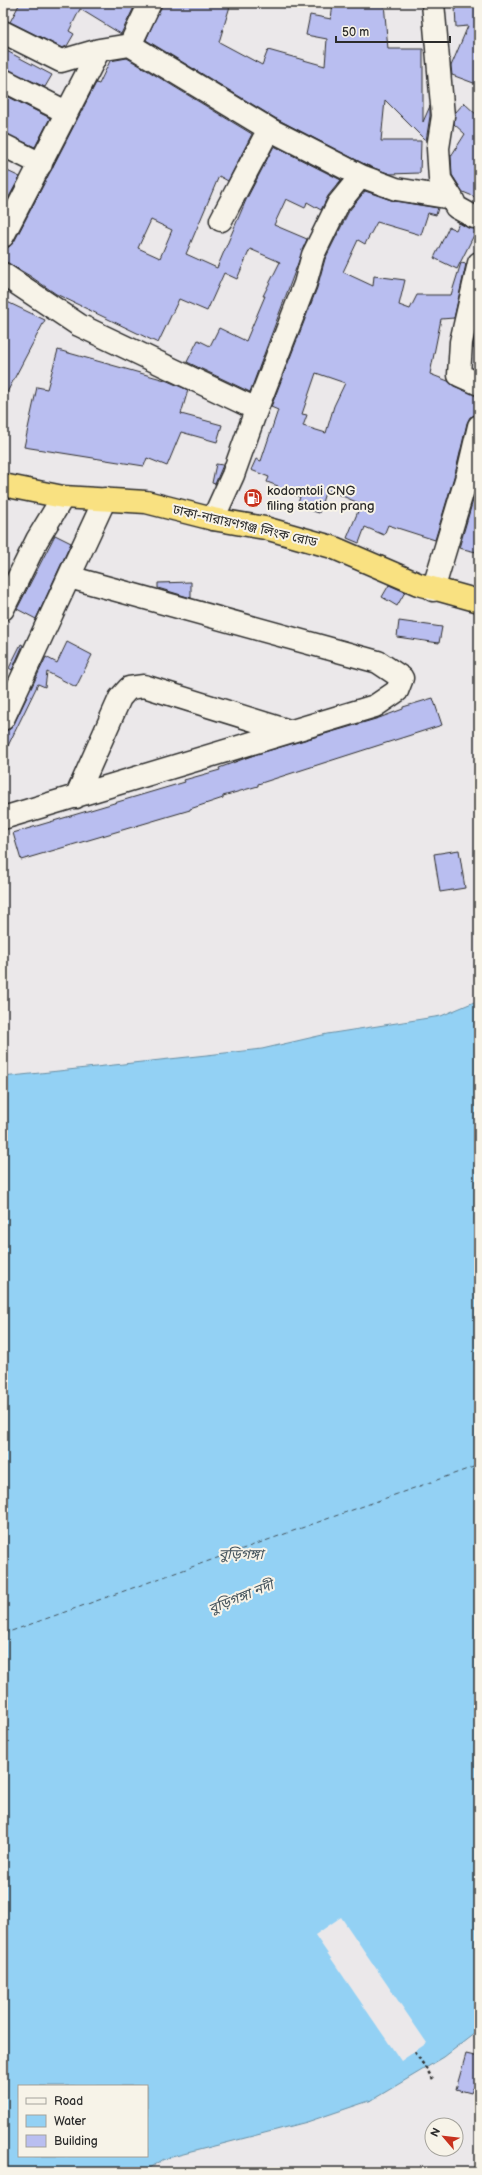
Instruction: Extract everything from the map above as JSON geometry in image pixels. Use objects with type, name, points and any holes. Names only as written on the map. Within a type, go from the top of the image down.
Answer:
[{"type":"highway","name":"ঢাকা-নারায়ণগঞ্জ লিংক রোড","points":[[3,485],[63,497],[146,502],[213,519],[265,528],[332,547],[433,590],[479,601]]},
{"type":"street","points":[[130,44],[150,3]]},
{"type":"street","points":[[433,3],[443,116],[438,148],[440,179],[456,206],[474,217]]},
{"type":"street","points":[[3,32],[61,60],[130,44],[269,129],[361,176],[396,189],[452,198]]},
{"type":"street","points":[[3,236],[42,164],[66,112],[99,50]]},
{"type":"street","points":[[3,80],[66,112]]},
{"type":"street","points":[[221,220],[269,129]]},
{"type":"street","points":[[3,145],[42,164]]},
{"type":"street","points":[[213,519],[233,475],[256,409],[305,284],[313,255],[338,204],[361,176]]},
{"type":"street","points":[[479,263],[462,342],[459,376],[479,384]]},
{"type":"street","points":[[3,274],[79,324],[256,409]]},
{"type":"street","points":[[433,590],[468,473],[479,426]]},
{"type":"street","points":[[3,607],[37,540],[63,497]]},
{"type":"street","points":[[3,719],[105,499]]},
{"type":"street","points":[[3,818],[375,706],[397,691],[402,678],[378,662],[69,577]]},
{"type":"street","points":[[76,797],[120,698],[129,688],[144,686],[289,731]]},
{"type":"path","points":[[415,2052],[433,2079]]},
{"type":"water","name":"বুড়িগঙ্গা","points":[[479,1000],[479,2030],[444,2057],[372,2100],[307,2122],[164,2159],[144,2172],[3,2172],[3,1077],[262,1049],[327,1034],[441,1016]]},
{"type":"pier","points":[[341,1917],[427,2043],[401,2061],[315,1935]]},
{"type":"building","points":[[20,3],[136,3],[121,34],[80,9],[69,31],[74,34],[67,46],[62,48],[10,22]]},
{"type":"building","points":[[162,3],[231,3],[219,42],[262,65],[268,50],[325,66],[327,39],[306,35],[310,15],[331,19],[333,3],[384,3],[388,49],[423,49],[423,122],[430,106],[430,116],[426,141],[385,100],[381,141],[421,141],[420,173],[390,174],[366,165],[275,118],[146,40]]},
{"type":"building","points":[[478,3],[479,85],[452,75],[451,66],[468,26],[456,27],[455,7],[477,5]]},
{"type":"building","points":[[3,49],[52,75],[45,87],[3,68]]},
{"type":"building","points":[[127,58],[252,134],[228,181],[219,176],[186,254],[217,268],[246,200],[274,146],[341,180],[328,196],[321,210],[307,202],[305,208],[286,199],[274,225],[307,239],[250,392],[187,362],[198,340],[210,346],[219,328],[246,341],[265,296],[263,296],[280,262],[250,249],[237,279],[224,273],[207,311],[179,299],[158,343],[56,294],[3,260],[3,248],[9,247],[14,242],[96,83],[99,84],[110,61]],"holes":[[[151,220],[172,230],[160,258],[138,248]]]},
{"type":"building","points":[[3,94],[50,118],[35,147],[3,133]]},
{"type":"building","points":[[464,103],[479,117],[479,189],[475,197],[463,192],[452,175],[451,156],[465,134],[454,124],[455,113]]},
{"type":"building","points":[[3,169],[20,177],[5,204],[3,203]]},
{"type":"building","points":[[365,191],[394,201],[438,208],[436,215],[428,213],[421,235],[377,222],[365,244],[358,240],[343,272],[373,286],[374,276],[405,280],[399,305],[410,309],[417,295],[451,295],[461,263],[466,264],[454,318],[441,319],[430,374],[479,396],[479,414],[470,417],[467,423],[456,470],[435,540],[388,525],[384,535],[365,527],[359,543],[347,538],[361,504],[326,489],[319,513],[297,506],[300,497],[277,488],[278,486],[267,482],[269,477],[251,470],[256,459],[261,461],[278,410],[271,407],[317,288],[325,259],[349,211]],"holes":[[[316,373],[345,383],[334,406],[326,433],[303,426],[307,415],[302,414]]]},
{"type":"building","points":[[459,223],[468,228],[477,229],[457,269],[434,258],[449,227],[456,230]]},
{"type":"building","points":[[3,300],[45,320],[3,400]]},
{"type":"building","points":[[479,319],[479,349],[473,348]]},
{"type":"building","points":[[58,350],[165,380],[188,390],[181,414],[222,425],[217,442],[181,432],[167,466],[147,458],[144,466],[24,447],[37,387],[47,389]]},
{"type":"building","points":[[216,464],[223,465],[215,484],[212,483]]},
{"type":"building","points":[[479,480],[479,539],[476,552],[459,548]]},
{"type":"building","points":[[55,535],[71,543],[36,619],[17,609]]},
{"type":"building","points":[[191,582],[191,598],[158,588],[158,583]]},
{"type":"building","points":[[389,585],[405,592],[397,606],[382,597]]},
{"type":"building","points":[[399,621],[442,627],[439,643],[397,637]]},
{"type":"building","points":[[67,642],[92,655],[76,687],[47,672],[45,687],[38,684],[3,756],[3,731],[10,729],[14,724],[46,657],[57,663]]},
{"type":"building","points":[[21,644],[23,645],[12,670],[9,668]]},
{"type":"building","points":[[433,698],[442,725],[258,784],[258,786],[223,796],[223,798],[190,810],[21,860],[13,833],[185,782],[184,780],[220,770],[219,768],[254,755],[379,718],[403,709],[403,707]]},
{"type":"building","points":[[459,850],[465,888],[440,892],[434,854]]},
{"type":"building","points":[[466,2054],[479,2057],[479,2090],[473,2088],[471,2093],[456,2089]]},
{"type":"ferry route","points":[[3,1634],[479,1465]]},
{"type":"place","name":"kodomtoli CNG filing station prang","points":[[253,498]]},
{"type":"water label","name":"বুড়িগঙ্গা নদী","points":[[241,1597]]}]
